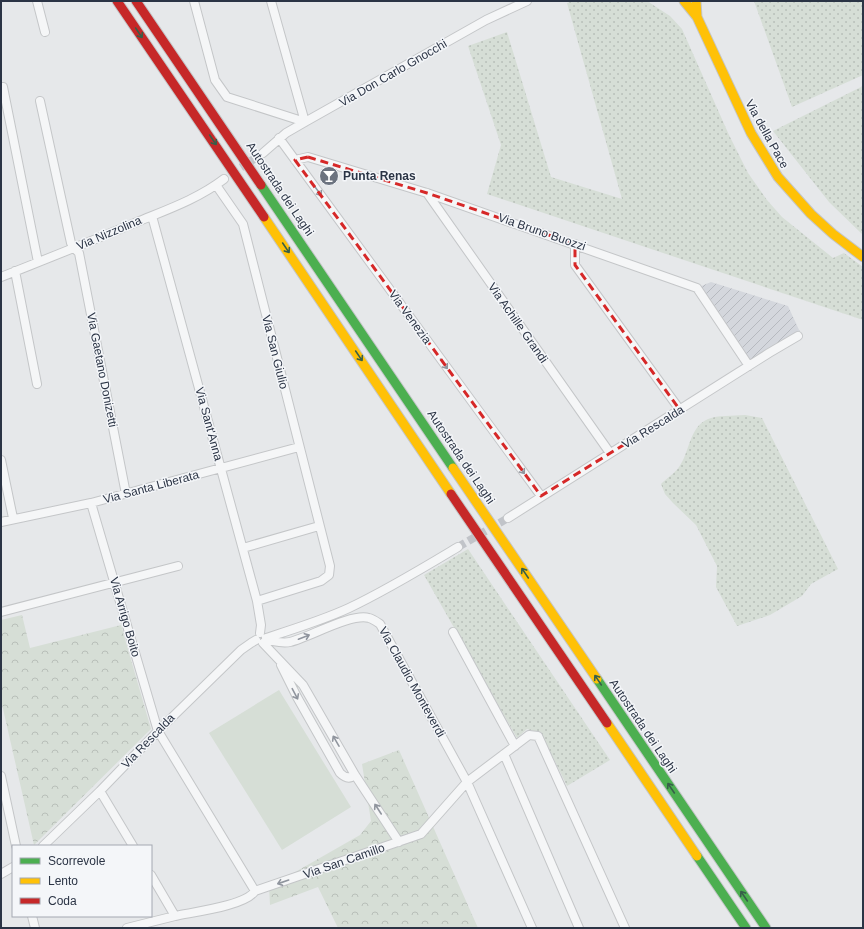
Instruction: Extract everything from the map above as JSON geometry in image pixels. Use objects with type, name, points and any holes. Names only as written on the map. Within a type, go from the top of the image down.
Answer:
[{"type":"main road","points":[[117,1],[746,928]]},
{"type":"main road","name":"Autostrada dei Laghi","points":[[136,1],[766,928]]},
{"type":"main road","name":"Via della Pace","points":[[684,1],[697,17],[751,133],[778,177],[811,214],[833,234],[863,257]]},
{"type":"main road","name":"Via della Pace","points":[[696,1],[697,17]]},
{"type":"street","points":[[37,1],[45,32]]},
{"type":"street","points":[[194,1],[216,80],[227,97],[305,122]]},
{"type":"street","points":[[271,1],[305,122]]},
{"type":"street","name":"Via Don Carlo Gnocchi","points":[[263,153],[279,138],[305,122],[486,20],[527,1]]},
{"type":"street","points":[[3,87],[38,262]]},
{"type":"street","name":"Via Gaetano Donizetti","points":[[40,102],[71,243],[79,253],[126,494]]},
{"type":"street","name":"Via Venezia","points":[[279,138],[541,496]]},
{"type":"street","name":"Via Bruno Buozzi","points":[[295,160],[308,157],[427,193],[697,288],[749,366]]},
{"type":"street","points":[[216,185],[224,179]]},
{"type":"street","name":"Via Nizzolina","points":[[1,277],[152,216],[216,185]]},
{"type":"street","name":"Via San Giulio","points":[[216,185],[243,224],[330,566],[329,576],[321,581],[256,601]]},
{"type":"street","name":"Via Achille Grandi","points":[[427,193],[610,453]]},
{"type":"street","name":"Via Sant'Anna","points":[[152,216],[243,548],[256,601],[262,639]]},
{"type":"street","points":[[575,244],[575,265],[680,410]]},
{"type":"street","points":[[14,271],[37,384]]},
{"type":"street","name":"Via Rescalda","points":[[508,518],[798,336]]},
{"type":"street","name":"Via Santa Liberata","points":[[1,522],[13,518],[91,503],[299,447]]},
{"type":"street","points":[[1,460],[13,518]]},
{"type":"street","name":"Via Arrigo Boito","points":[[91,503],[158,731],[255,891]]},
{"type":"street","points":[[243,548],[319,526]]},
{"type":"street","name":"Via Rescalda","points":[[44,845],[100,791],[158,731],[250,643],[298,628],[349,608],[406,578],[458,547]]},
{"type":"street","points":[[1,612],[178,566]]},
{"type":"street","name":"Via Claudio Monteverdi","points":[[262,639],[280,643],[290,642],[338,624],[362,617],[370,618],[380,624],[467,782],[532,928]]},
{"type":"street","points":[[453,632],[515,746]]},
{"type":"street","points":[[262,639],[277,659],[303,685],[355,775],[399,842]]},
{"type":"street","points":[[277,659],[340,773],[348,778],[355,775]]},
{"type":"street","name":"Via San Camillo","points":[[127,928],[175,916],[226,906],[252,896],[255,891],[422,834],[467,782],[529,735],[538,736],[625,928]]},
{"type":"street","points":[[504,754],[580,928]]},
{"type":"street","points":[[1,776],[16,845]]},
{"type":"street","points":[[100,791],[132,845]]},
{"type":"street","points":[[1,874],[12,868]]},
{"type":"street","points":[[152,878],[175,916]]},
{"type":"street","points":[[32,917],[35,928]]},
{"type":"highlighted area","points":[[308,157],[427,193],[575,244],[575,265],[680,410],[541,496],[295,160]]},
{"type":"shaded area","points":[[711,282],[788,306],[800,332],[750,361],[699,287]]},
{"type":"green space","points":[[572,1],[647,1],[670,16],[682,29],[729,135],[748,173],[767,200],[782,217],[833,258],[844,253],[863,267],[863,320],[487,194],[501,145],[468,46],[507,32],[551,177],[622,199],[567,3]]},
{"type":"green space","points":[[754,1],[863,1],[863,75],[792,107]]},
{"type":"green space","points":[[863,86],[863,235],[829,202],[773,131]]},
{"type":"green space","points":[[745,415],[762,418],[838,569],[811,584],[802,596],[770,615],[737,626],[716,587],[717,566],[696,525],[665,494],[661,484],[679,467],[683,461],[693,434],[702,423],[708,419],[716,417]]},
{"type":"green space","points":[[468,549],[610,760],[567,786],[541,733],[527,729],[517,738],[424,575]]},
{"type":"green space","points":[[22,615],[30,648],[121,625],[151,729],[34,845],[1,700],[1,620]]},
{"type":"green space","points":[[279,690],[351,807],[282,850],[209,733]]},
{"type":"green space","points":[[399,750],[478,928],[338,928],[318,887],[270,905],[269,887],[360,835],[371,821],[362,764]]},
{"type":"tunnel","points":[[231,174],[263,153]]},
{"type":"tunnel","points":[[458,547],[508,518]]},
{"type":"traffic: fast","points":[[261,185],[453,468]]},
{"type":"traffic: fast","points":[[597,679],[766,928]]},
{"type":"traffic: fast","points":[[697,856],[746,928]]},
{"type":"traffic: slow","points":[[684,1],[697,17],[751,133],[778,177],[811,214],[833,234],[863,257]]},
{"type":"traffic: slow","points":[[696,1],[697,17]]},
{"type":"traffic: slow","points":[[264,217],[451,494]]},
{"type":"traffic: slow","points":[[453,468],[597,679]]},
{"type":"traffic: slow","points":[[607,723],[697,856]]},
{"type":"traffic: jam","points":[[117,1],[264,217]]},
{"type":"traffic: jam","points":[[136,1],[261,185]]},
{"type":"traffic: jam","points":[[451,494],[607,723]]},
{"type":"place","name":"Punta Renas","points":[[329,176]]}]
